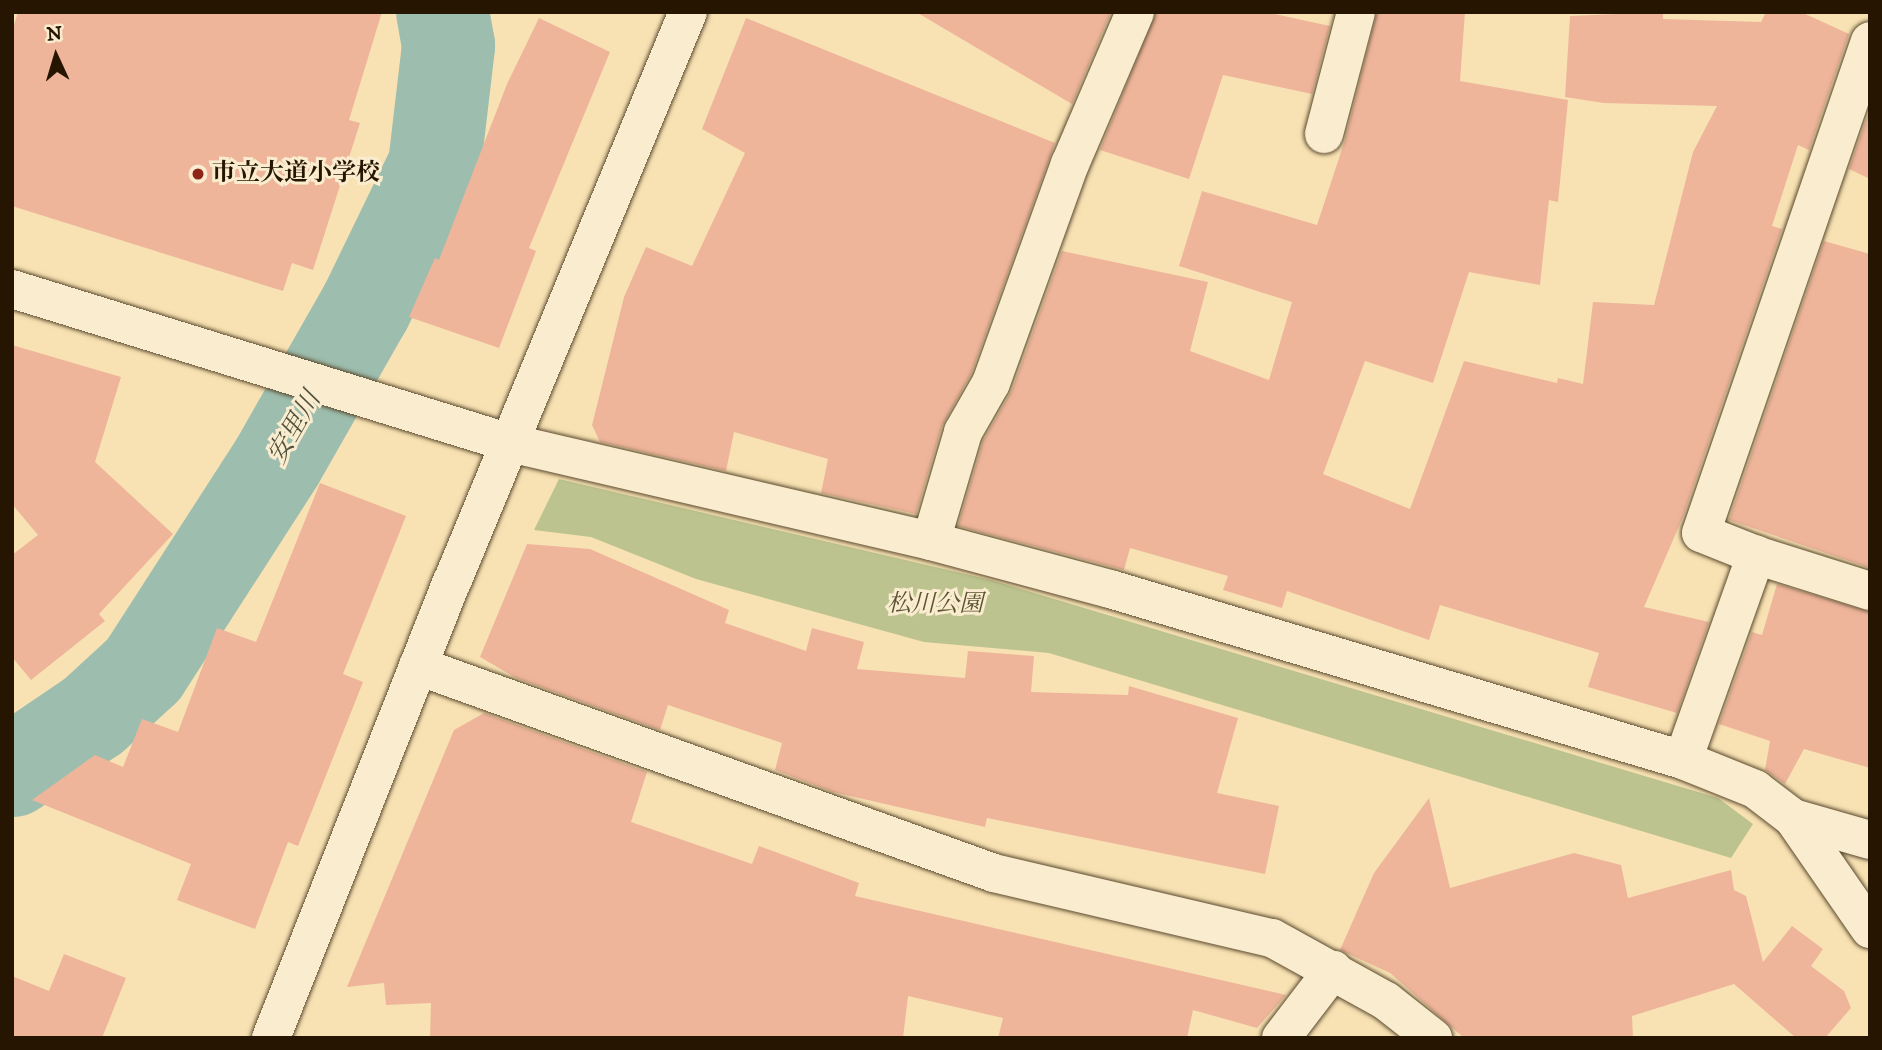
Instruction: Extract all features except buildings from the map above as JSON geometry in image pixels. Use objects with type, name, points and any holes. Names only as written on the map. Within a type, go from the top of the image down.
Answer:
[{"type":"street","points":[[271,1038],[418,666],[688,12]]},
{"type":"street","points":[[932,541],[963,432],[991,383],[1070,164],[1135,12]]},
{"type":"street","points":[[1324,134],[1356,12]]},
{"type":"street","points":[[1870,41],[1701,533],[1756,555],[1870,591]]},
{"type":"street","points":[[12,289],[510,443],[932,541],[1268,634],[1683,760],[1755,789],[1793,818],[1870,929]]},
{"type":"street","points":[[1683,760],[1756,555]]},
{"type":"street","points":[[418,666],[994,873],[1272,938],[1387,1001],[1433,1038]]},
{"type":"street","points":[[1793,818],[1870,840]]},
{"type":"street","points":[[1282,1038],[1333,970]]},
{"type":"green space","name":"松川公園","points":[[559,479],[991,580],[1718,798],[1753,824],[1731,858],[1049,653],[924,642],[696,579],[591,537],[534,530]]},
{"type":"waterway","name":"安里川","points":[[12,770],[93,715],[143,669],[277,461],[365,307],[434,165],[448,45],[442,12]]},
{"type":"place","name":"市立大道小学校","points":[[198,174]]}]
